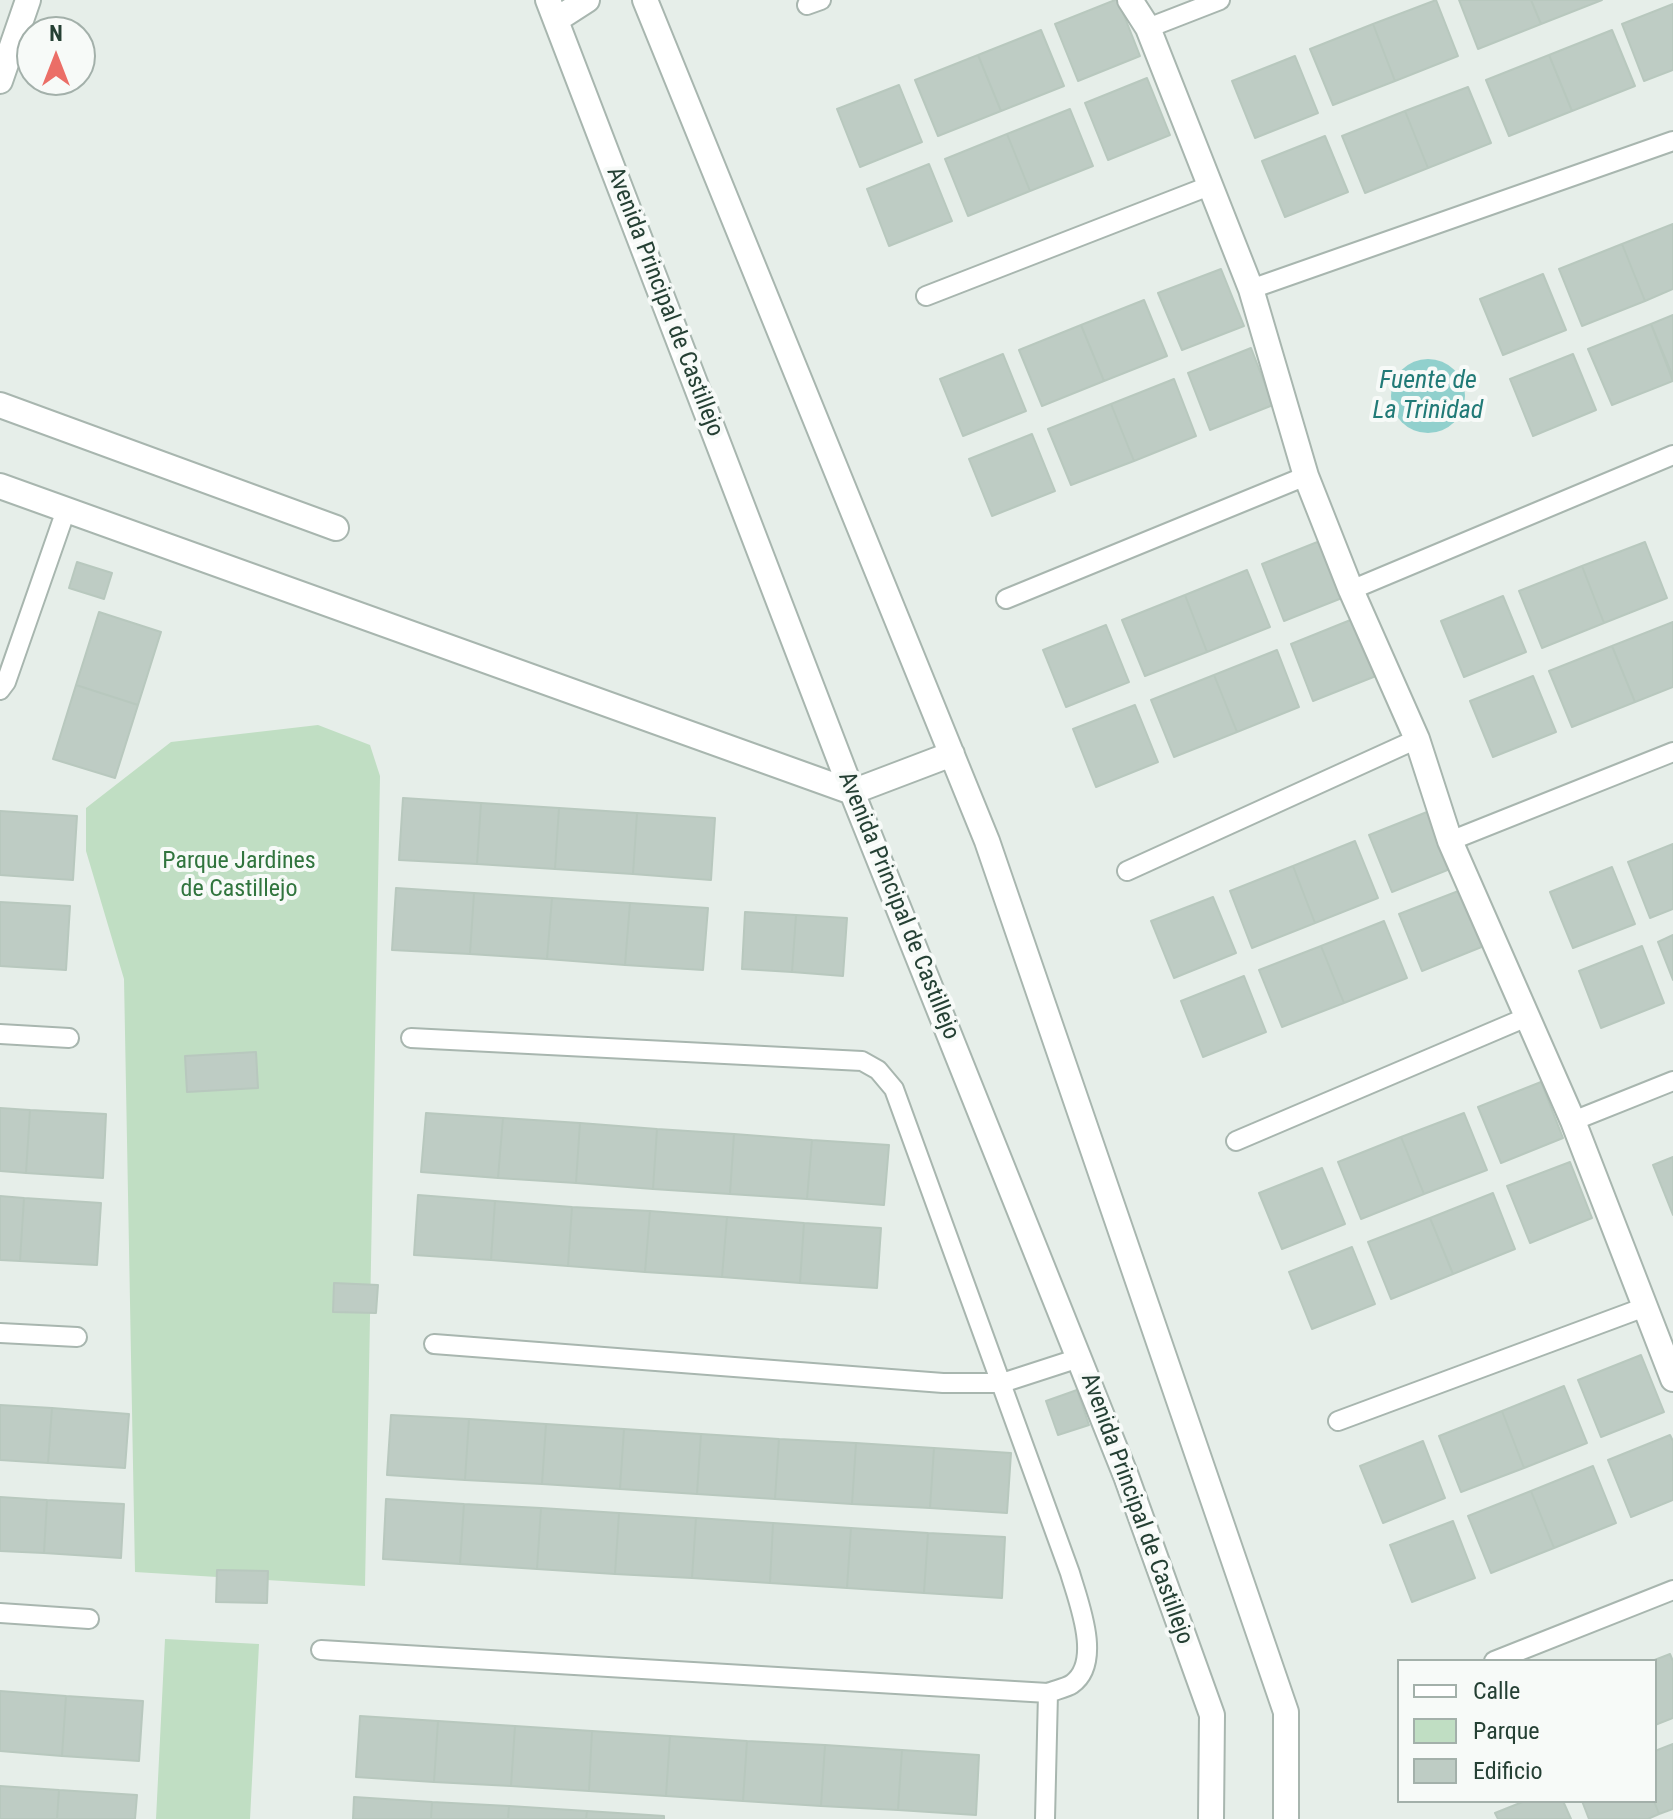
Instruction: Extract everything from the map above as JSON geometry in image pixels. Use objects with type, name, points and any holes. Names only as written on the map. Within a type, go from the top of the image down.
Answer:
[{"type":"street","points":[[0,81],[28,0]]},
{"type":"street","points":[[552,10],[587,0]]},
{"type":"street","points":[[645,0],[987,841],[1286,1712],[1286,1819]]},
{"type":"street","points":[[1130,0],[1148,28],[1251,289],[1306,476],[1351,590],[1417,739],[1450,841],[1573,1121],[1673,1379]]},
{"type":"street","name":"Avenida Principal de Castillejo","points":[[552,10],[852,792],[1126,1476],[1212,1715],[1211,1819]]},
{"type":"street","points":[[0,405],[336,528]]},
{"type":"street","points":[[0,486],[852,792],[952,754]]},
{"type":"lane","points":[[1148,28],[1220,0]]},
{"type":"lane","points":[[1251,289],[1673,141]]},
{"type":"lane","points":[[926,296],[1209,186]]},
{"type":"lane","points":[[1351,590],[1673,455]]},
{"type":"lane","points":[[1006,599],[1306,476]]},
{"type":"lane","points":[[0,690],[6,682],[66,510]]},
{"type":"lane","points":[[1127,871],[1417,739]]},
{"type":"lane","points":[[1450,841],[1673,752]]},
{"type":"lane","points":[[1236,1141],[1527,1017]]},
{"type":"lane","points":[[0,1034],[69,1038]]},
{"type":"lane","points":[[321,1650],[1048,1693],[1074,1683],[1087,1659],[1086,1627],[1070,1573],[894,1089],[878,1070],[862,1061],[411,1038]]},
{"type":"lane","points":[[1573,1121],[1673,1081]]},
{"type":"lane","points":[[1338,1421],[1645,1307]]},
{"type":"lane","points":[[0,1333],[77,1337]]},
{"type":"lane","points":[[434,1344],[943,1383],[1002,1383],[1079,1358]]},
{"type":"lane","points":[[1499,1659],[1673,1590]]},
{"type":"lane","points":[[0,1613],[89,1619]]},
{"type":"lane","points":[[1045,1819],[1048,1693]]},
{"type":"green space","name":"Parque Jardines de Castillejo","points":[[318,725],[370,745],[380,776],[365,1586],[135,1572],[124,979],[86,851],[86,808],[171,742]]},
{"type":"green space","points":[[165,1639],[259,1644],[250,1819],[156,1819]]},
{"type":"water","name":"Fuente de La Trinidad","points":[[1435,359],[1455,369],[1463,382],[1463,410],[1455,423],[1442,431],[1421,433],[1401,423],[1393,410],[1391,389],[1401,369],[1414,361]]},
{"type":"building","points":[[1118,0],[1140,56],[1078,81],[1055,24]]},
{"type":"building","points":[[1436,0],[1458,56],[1395,81],[1373,24]]},
{"type":"building","points":[[1459,0],[1531,0],[1541,24],[1478,49]]},
{"type":"building","points":[[1531,0],[1602,0],[1541,24]]},
{"type":"building","points":[[1673,4],[1673,70],[1644,81],[1622,24]]},
{"type":"building","points":[[1373,24],[1395,81],[1333,105],[1310,49]]},
{"type":"building","points":[[1041,30],[1064,86],[1001,111],[978,55]]},
{"type":"building","points":[[1612,30],[1635,86],[1572,111],[1549,55]]},
{"type":"building","points":[[978,55],[1001,111],[938,136],[915,80]]},
{"type":"building","points":[[1549,55],[1572,111],[1509,136],[1486,80]]},
{"type":"building","points":[[1295,56],[1318,113],[1255,138],[1232,81]]},
{"type":"building","points":[[1147,78],[1170,135],[1108,160],[1085,103]]},
{"type":"building","points":[[899,85],[922,142],[860,167],[837,109]]},
{"type":"building","points":[[1468,87],[1491,143],[1428,168],[1405,111]]},
{"type":"building","points":[[1070,109],[1093,166],[1030,191],[1007,134]]},
{"type":"building","points":[[1405,111],[1428,168],[1365,193],[1342,136]]},
{"type":"building","points":[[1007,134],[1030,191],[968,216],[945,159]]},
{"type":"building","points":[[1325,136],[1348,192],[1285,217],[1262,161]]},
{"type":"building","points":[[929,164],[952,221],[889,246],[867,189]]},
{"type":"building","points":[[1673,224],[1673,289],[1645,301],[1622,244]]},
{"type":"building","points":[[1622,244],[1645,301],[1582,326],[1559,269]]},
{"type":"building","points":[[1221,269],[1244,326],[1182,350],[1158,293]]},
{"type":"building","points":[[1543,274],[1566,330],[1503,355],[1480,299]]},
{"type":"building","points":[[1144,300],[1167,356],[1104,381],[1081,325]]},
{"type":"building","points":[[1673,315],[1673,377],[1651,324]]},
{"type":"building","points":[[1651,324],[1673,381],[1612,405],[1588,349]]},
{"type":"building","points":[[1081,325],[1104,381],[1042,406],[1019,350]]},
{"type":"building","points":[[1251,348],[1273,405],[1210,430],[1188,373]]},
{"type":"building","points":[[1003,354],[1026,411],[963,436],[940,379]]},
{"type":"building","points":[[1573,354],[1596,410],[1533,436],[1510,379]]},
{"type":"building","points":[[1174,379],[1196,436],[1134,461],[1111,404]]},
{"type":"building","points":[[1111,404],[1134,461],[1071,485],[1048,429]]},
{"type":"building","points":[[1032,434],[1055,491],[992,516],[969,459]]},
{"type":"building","points":[[1325,539],[1347,596],[1284,621],[1262,564]]},
{"type":"building","points":[[1645,542],[1667,598],[1604,623],[1582,566]]},
{"type":"building","points":[[77,562],[112,573],[104,599],[69,588]]},
{"type":"building","points":[[1582,566],[1604,623],[1542,648],[1519,591]]},
{"type":"building","points":[[1247,570],[1270,627],[1207,652],[1185,595]]},
{"type":"building","points":[[1185,595],[1207,652],[1145,676],[1122,620]]},
{"type":"building","points":[[1503,596],[1526,652],[1464,677],[1441,621]]},
{"type":"building","points":[[99,612],[161,632],[138,705],[76,685]]},
{"type":"building","points":[[1353,619],[1376,676],[1313,701],[1291,644]]},
{"type":"building","points":[[1673,622],[1673,687],[1635,702],[1612,646]]},
{"type":"building","points":[[1106,625],[1129,682],[1066,707],[1043,650]]},
{"type":"building","points":[[1612,646],[1635,702],[1572,727],[1549,671]]},
{"type":"building","points":[[1277,650],[1299,707],[1237,732],[1214,675]]},
{"type":"building","points":[[1214,675],[1237,732],[1174,757],[1151,700]]},
{"type":"building","points":[[1533,676],[1556,732],[1493,757],[1470,701]]},
{"type":"building","points":[[76,685],[138,705],[115,778],[53,759]]},
{"type":"building","points":[[1135,705],[1158,762],[1096,787],[1073,729]]},
{"type":"building","points":[[403,798],[481,803],[477,864],[399,860]]},
{"type":"building","points":[[481,803],[559,808],[555,869],[477,864]]},
{"type":"building","points":[[559,808],[637,813],[633,874],[555,869]]},
{"type":"building","points":[[1432,810],[1455,867],[1392,892],[1369,835]]},
{"type":"building","points":[[0,811],[77,816],[73,880],[0,875]]},
{"type":"building","points":[[637,813],[715,818],[711,880],[633,874]]},
{"type":"building","points":[[1355,841],[1378,898],[1315,923],[1293,866]]},
{"type":"building","points":[[1673,844],[1673,909],[1650,918],[1628,862]]},
{"type":"building","points":[[1293,866],[1315,923],[1252,948],[1230,891]]},
{"type":"building","points":[[1612,867],[1635,924],[1573,948],[1550,892]]},
{"type":"building","points":[[396,888],[474,893],[470,954],[392,950]]},
{"type":"building","points":[[1461,890],[1484,946],[1422,971],[1399,914]]},
{"type":"building","points":[[474,893],[552,898],[547,959],[470,954]]},
{"type":"building","points":[[1213,897],[1236,953],[1174,978],[1151,921]]},
{"type":"building","points":[[552,898],[630,903],[625,965],[547,959]]},
{"type":"building","points":[[0,902],[70,906],[66,970],[0,966]]},
{"type":"building","points":[[630,903],[708,908],[703,970],[625,965]]},
{"type":"building","points":[[745,912],[796,915],[792,972],[742,969]]},
{"type":"building","points":[[796,915],[847,918],[843,976],[792,972]]},
{"type":"building","points":[[1384,921],[1407,978],[1344,1003],[1321,946]]},
{"type":"building","points":[[1673,935],[1673,980],[1658,942]]},
{"type":"building","points":[[1321,946],[1344,1003],[1282,1027],[1259,970]]},
{"type":"building","points":[[1642,946],[1664,1003],[1601,1028],[1579,971]]},
{"type":"building","points":[[1244,976],[1266,1032],[1203,1057],[1181,1001]]},
{"type":"building","points":[[256,1052],[258,1088],[187,1092],[185,1056]]},
{"type":"building","points":[[1541,1082],[1563,1138],[1501,1163],[1478,1107]]},
{"type":"building","points":[[0,1108],[30,1110],[26,1173],[0,1171]]},
{"type":"building","points":[[30,1110],[106,1114],[103,1178],[26,1173]]},
{"type":"building","points":[[426,1113],[503,1118],[498,1178],[421,1172]]},
{"type":"building","points":[[1464,1113],[1487,1170],[1424,1194],[1401,1137]]},
{"type":"building","points":[[503,1118],[580,1123],[576,1183],[498,1178]]},
{"type":"building","points":[[580,1123],[657,1129],[653,1189],[576,1183]]},
{"type":"building","points":[[657,1129],[734,1134],[730,1194],[653,1189]]},
{"type":"building","points":[[734,1134],[812,1140],[807,1199],[730,1194]]},
{"type":"building","points":[[1401,1137],[1424,1194],[1361,1219],[1338,1162]]},
{"type":"building","points":[[812,1140],[889,1145],[884,1205],[807,1199]]},
{"type":"building","points":[[1673,1157],[1673,1215],[1653,1165]]},
{"type":"building","points":[[1570,1162],[1592,1218],[1530,1243],[1507,1186]]},
{"type":"building","points":[[1322,1168],[1345,1224],[1282,1249],[1259,1193]]},
{"type":"building","points":[[1493,1193],[1515,1249],[1453,1274],[1430,1218]]},
{"type":"building","points":[[418,1195],[495,1201],[491,1260],[414,1255]]},
{"type":"building","points":[[0,1196],[24,1198],[20,1261],[0,1260]]},
{"type":"building","points":[[24,1198],[101,1203],[97,1265],[20,1261]]},
{"type":"building","points":[[495,1201],[572,1207],[568,1266],[491,1260]]},
{"type":"building","points":[[572,1207],[650,1211],[645,1272],[568,1266]]},
{"type":"building","points":[[650,1211],[727,1217],[722,1277],[645,1272]]},
{"type":"building","points":[[727,1217],[804,1223],[800,1283],[722,1277]]},
{"type":"building","points":[[1430,1218],[1453,1274],[1391,1299],[1368,1242]]},
{"type":"building","points":[[804,1223],[881,1228],[877,1288],[800,1283]]},
{"type":"building","points":[[1352,1247],[1375,1304],[1312,1329],[1289,1272]]},
{"type":"building","points":[[334,1283],[378,1285],[376,1313],[333,1312]]},
{"type":"building","points":[[1641,1355],[1664,1412],[1601,1437],[1578,1380]]},
{"type":"building","points":[[1564,1386],[1587,1443],[1524,1468],[1502,1411]]},
{"type":"building","points":[[1077,1390],[1089,1425],[1058,1435],[1046,1401]]},
{"type":"building","points":[[0,1405],[52,1408],[48,1463],[0,1460]]},
{"type":"building","points":[[52,1408],[129,1414],[125,1468],[48,1463]]},
{"type":"building","points":[[1502,1411],[1524,1468],[1461,1492],[1439,1436]]},
{"type":"building","points":[[391,1415],[469,1419],[465,1480],[387,1475]]},
{"type":"building","points":[[469,1419],[546,1424],[542,1484],[465,1480]]},
{"type":"building","points":[[546,1424],[624,1429],[620,1489],[542,1484]]},
{"type":"building","points":[[624,1429],[701,1434],[697,1494],[620,1489]]},
{"type":"building","points":[[701,1434],[779,1439],[775,1499],[697,1494]]},
{"type":"building","points":[[1670,1435],[1673,1441],[1673,1500],[1631,1517],[1608,1460]]},
{"type":"building","points":[[779,1439],[856,1443],[852,1504],[775,1499]]},
{"type":"building","points":[[1423,1441],[1445,1498],[1383,1523],[1360,1466]]},
{"type":"building","points":[[856,1443],[934,1448],[930,1508],[852,1504]]},
{"type":"building","points":[[934,1448],[1011,1453],[1007,1513],[930,1508]]},
{"type":"building","points":[[1593,1466],[1616,1523],[1554,1548],[1531,1491]]},
{"type":"building","points":[[1531,1491],[1554,1548],[1491,1573],[1468,1516]]},
{"type":"building","points":[[0,1497],[47,1500],[44,1553],[0,1551]]},
{"type":"building","points":[[386,1499],[464,1504],[460,1564],[383,1559]]},
{"type":"building","points":[[47,1500],[124,1504],[121,1558],[44,1553]]},
{"type":"building","points":[[464,1504],[541,1508],[537,1569],[460,1564]]},
{"type":"building","points":[[541,1508],[619,1513],[615,1574],[537,1569]]},
{"type":"building","points":[[619,1513],[696,1518],[692,1578],[615,1574]]},
{"type":"building","points":[[696,1518],[773,1523],[770,1583],[692,1578]]},
{"type":"building","points":[[1453,1521],[1475,1578],[1412,1602],[1390,1545]]},
{"type":"building","points":[[773,1523],[851,1528],[847,1588],[770,1583]]},
{"type":"building","points":[[851,1528],[928,1533],[924,1593],[847,1588]]},
{"type":"building","points":[[928,1533],[1005,1537],[1002,1598],[924,1593]]},
{"type":"building","points":[[217,1570],[268,1571],[267,1603],[216,1602]]},
{"type":"building","points":[[1670,1654],[1673,1661],[1673,1718],[1657,1724],[1657,1659]]},
{"type":"building","points":[[0,1691],[66,1696],[62,1756],[0,1751]]},
{"type":"building","points":[[66,1696],[143,1701],[139,1761],[62,1756]]},
{"type":"building","points":[[360,1716],[438,1721],[434,1782],[356,1777]]},
{"type":"building","points":[[438,1721],[515,1726],[511,1786],[434,1782]]},
{"type":"building","points":[[515,1726],[592,1731],[589,1791],[511,1786]]},
{"type":"building","points":[[592,1731],[670,1736],[666,1796],[589,1791]]},
{"type":"building","points":[[670,1736],[747,1741],[743,1801],[666,1796]]},
{"type":"building","points":[[747,1741],[825,1745],[821,1806],[743,1801]]},
{"type":"building","points":[[1673,1744],[1673,1809],[1659,1814],[1655,1803],[1657,1750]]},
{"type":"building","points":[[825,1745],[902,1750],[898,1810],[821,1806]]},
{"type":"building","points":[[902,1750],[979,1755],[976,1815],[898,1810]]},
{"type":"building","points":[[0,1786],[59,1790],[57,1819],[0,1819]]},
{"type":"building","points":[[59,1790],[137,1795],[135,1819],[57,1819]]},
{"type":"building","points":[[354,1797],[432,1802],[431,1819],[353,1819]]},
{"type":"building","points":[[432,1802],[509,1806],[508,1819],[431,1819]]},
{"type":"building","points":[[1520,1803],[1564,1803],[1571,1819],[1498,1819],[1495,1813]]},
{"type":"building","points":[[1583,1803],[1655,1803],[1659,1814],[1648,1819],[1589,1819]]},
{"type":"building","points":[[509,1806],[587,1811],[586,1819],[508,1819]]},
{"type":"building","points":[[587,1811],[664,1816],[664,1819],[586,1819]]}]
